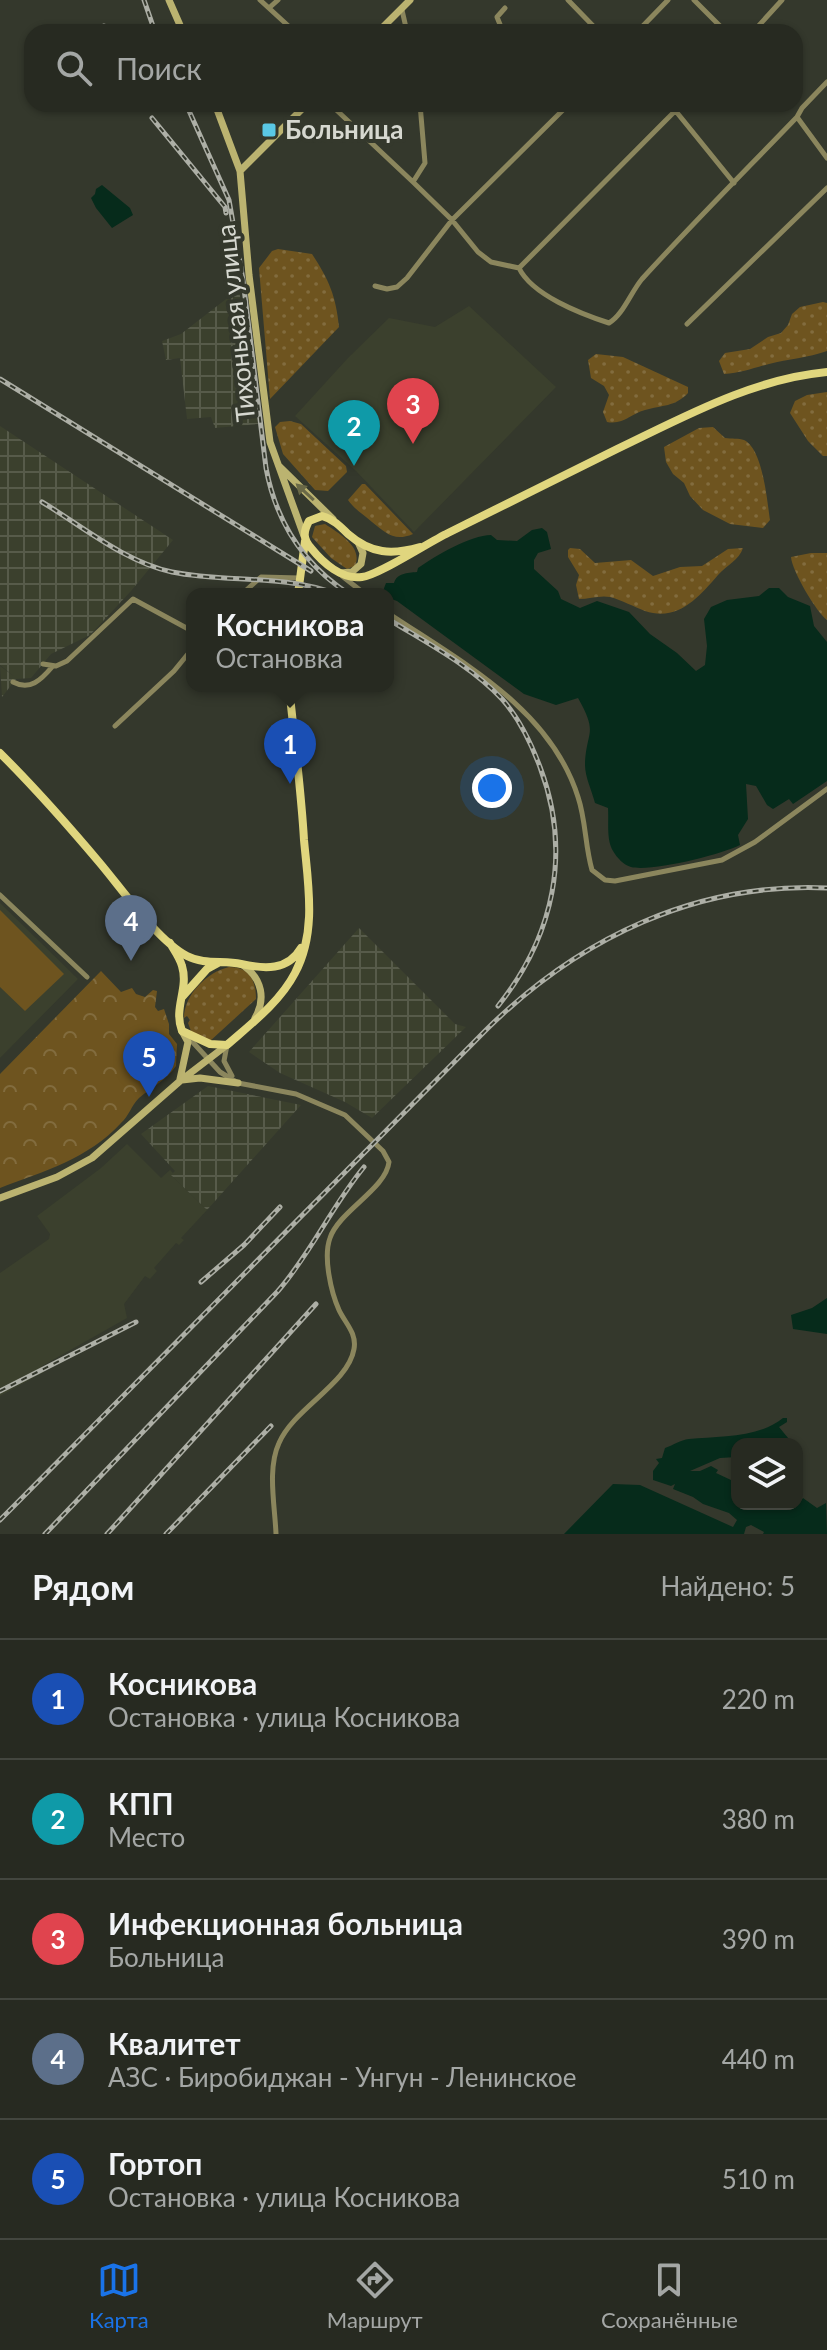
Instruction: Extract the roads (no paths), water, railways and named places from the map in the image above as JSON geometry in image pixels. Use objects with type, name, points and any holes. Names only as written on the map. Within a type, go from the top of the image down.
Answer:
[{"type":"main road","points":[[305,538],[338,573],[367,576],[420,547],[732,395],[772,382],[827,372]]},
{"type":"main road","points":[[299,588],[307,524],[312,518],[322,516],[334,521],[355,540],[385,553],[420,547]]},
{"type":"main road","points":[[0,753],[53,806],[170,943],[183,967],[177,1013],[182,1031],[210,1044],[227,1045],[278,998],[294,976],[309,929],[302,803],[290,692]]},
{"type":"main road","points":[[170,943],[190,958],[269,968],[289,962],[302,947],[309,929]]},
{"type":"main road","points":[[180,1000],[207,969],[223,962]]},
{"type":"street","points":[[169,0],[180,24]]},
{"type":"street","points":[[260,0],[286,24]]},
{"type":"street","points":[[269,8],[278,0]]},
{"type":"street","points":[[386,24],[410,0]]},
{"type":"street","points":[[568,0],[591,24]]},
{"type":"street","points":[[645,24],[668,0]]},
{"type":"street","points":[[694,0],[718,24]]},
{"type":"street","points":[[760,24],[782,0]]},
{"type":"street","points":[[500,24],[497,17],[505,8]]},
{"type":"street","points":[[401,9],[405,24]]},
{"type":"street","points":[[803,107],[827,82]]},
{"type":"street","name":"Тихонькая улица","points":[[218,112],[240,171],[270,442],[305,538]]},
{"type":"street","points":[[240,171],[299,112]]},
{"type":"street","points":[[339,112],[452,220],[478,252],[491,262],[519,268]]},
{"type":"street","points":[[413,182],[425,163],[421,112]]},
{"type":"street","points":[[375,286],[387,289],[397,287],[452,220],[561,112]]},
{"type":"street","points":[[519,268],[674,112]]},
{"type":"street","points":[[678,112],[734,183]]},
{"type":"street","points":[[519,268],[525,281],[543,294],[609,323],[633,290],[800,112]]},
{"type":"street","points":[[797,117],[827,158]]},
{"type":"street","points":[[687,324],[827,188]]},
{"type":"street","points":[[276,462],[334,521]]},
{"type":"street","points":[[338,573],[352,572],[361,564],[362,550],[355,540]]},
{"type":"street","points":[[338,573],[357,588]]},
{"type":"street","points":[[249,588],[261,577],[301,579]]},
{"type":"street","points":[[43,664],[52,666],[67,661],[133,599],[186,628]]},
{"type":"street","points":[[394,617],[475,672],[538,724],[572,781],[583,813],[592,870],[605,880],[626,880],[722,860],[755,842],[827,789]]},
{"type":"street","points":[[115,726],[186,656]]},
{"type":"street","points":[[13,682],[22,686],[32,685],[42,679],[52,666]]},
{"type":"street","points":[[0,895],[87,977]]},
{"type":"street","points":[[238,963],[252,972],[258,982],[261,1006],[254,1020]]},
{"type":"street","points":[[182,1031],[220,1072],[238,1083]]},
{"type":"street","points":[[180,1081],[188,1042],[182,1031]]},
{"type":"street","points":[[0,1198],[57,1177],[92,1158],[180,1081],[227,1045]]},
{"type":"street","points":[[227,1045],[226,1067],[238,1083]]},
{"type":"street","points":[[180,1081],[200,1078],[286,1091],[351,1120],[386,1154],[389,1162],[385,1175],[339,1223],[330,1238],[328,1253],[333,1291],[354,1337],[354,1351],[342,1372],[297,1416],[278,1445],[274,1468],[276,1534]]},
{"type":"railway","points":[[144,0],[152,24]]},
{"type":"railway","points":[[190,112],[229,200],[271,488],[294,540],[318,569],[341,588]]},
{"type":"railway","points":[[152,118],[225,207],[226,213]]},
{"type":"railway","points":[[0,379],[311,571]]},
{"type":"railway","points":[[42,502],[121,552],[155,567],[192,575],[275,581],[316,588]]},
{"type":"railway","points":[[394,623],[462,665],[502,699],[529,740],[550,799],[556,862],[552,892],[533,951],[498,1006]]},
{"type":"railway","points":[[0,1520],[488,1028],[561,967],[643,922],[686,906],[732,895],[779,889],[827,888]]},
{"type":"railway","points":[[45,1534],[278,1291],[364,1167]]},
{"type":"railway","points":[[201,1282],[244,1245],[280,1207]]},
{"type":"railway","points":[[107,1534],[316,1304]]},
{"type":"railway","points":[[0,1391],[136,1322]]},
{"type":"railway","points":[[166,1534],[271,1426]]},
{"type":"place","name":"Больница","points":[[269,130]]},
{"type":"place","name":"Инфекционная больница","points":[[413,444]]},
{"type":"place","name":"КПП","points":[[354,466]]},
{"type":"place","name":"Косникова","points":[[290,784]]},
{"type":"place","name":"Квалитет","points":[[131,961]]},
{"type":"place","name":"Гортоп","points":[[149,1097]]}]
